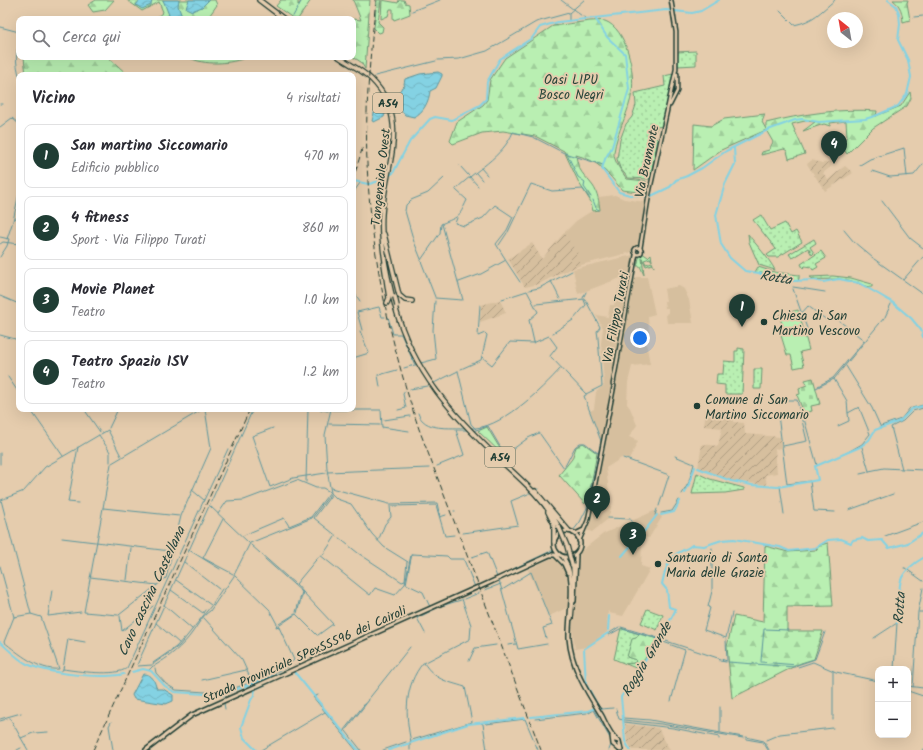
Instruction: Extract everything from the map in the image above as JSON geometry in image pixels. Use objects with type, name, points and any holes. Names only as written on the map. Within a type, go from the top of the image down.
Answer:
[{"type":"highway","points":[[258,0],[277,16]]},
{"type":"highway","points":[[258,0],[280,16]]},
{"type":"highway","name":"Tangenziale Ovest","points":[[343,60],[371,79],[382,92],[389,106],[394,122],[395,135],[390,170]]},
{"type":"highway","name":"Tangenziale Ovest","points":[[347,60],[373,78],[384,91],[391,105],[395,121],[396,135],[382,207],[383,235],[394,299],[405,331],[419,364],[438,395],[470,429],[525,482]]},
{"type":"highway","points":[[387,303],[394,299],[412,300]]},
{"type":"highway","points":[[525,482],[545,500],[571,532]]},
{"type":"highway","points":[[525,482],[551,517],[554,524],[554,542]]},
{"type":"highway","name":"A54","points":[[525,482],[548,508],[560,526],[567,546],[572,565],[573,597],[570,618]]},
{"type":"main road","name":"Via Bramante","points":[[639,248],[676,69],[674,18],[671,0]]},
{"type":"main road","points":[[639,248],[641,253],[637,255],[634,251],[639,248]]},
{"type":"main road","name":"Via Filippo Turati","points":[[579,541],[586,526],[637,255]]},
{"type":"main road","points":[[570,618],[571,591],[569,569],[555,548],[554,542],[560,532],[581,532],[586,526]]},
{"type":"main road","points":[[571,532],[579,541],[579,549],[576,555],[576,587],[569,624],[570,648],[578,674],[615,740],[619,743],[620,750]]},
{"type":"main road","name":"Strada Provinciale SPexSS596 dei Cairoli","points":[[146,750],[187,717],[540,560],[550,555],[555,548]]},
{"type":"main road","name":"Strada Provinciale SPexSS596 dei Cairoli","points":[[550,555],[561,556]]},
{"type":"main road","points":[[561,556],[570,558],[576,555]]},
{"type":"main road","points":[[540,560],[558,556],[567,570],[571,591]]},
{"type":"main road","points":[[615,740],[613,744],[620,750]]},
{"type":"main road","points":[[616,746],[619,743]]},
{"type":"shaded area","points":[[812,160],[822,163],[830,162],[832,166],[823,173],[828,180],[845,166],[853,173],[825,191],[807,164]]},
{"type":"shaded area","points":[[615,195],[624,199],[645,202],[638,247],[632,252],[581,265],[564,233],[576,221],[590,212],[600,211],[599,197]]},
{"type":"shaded area","points":[[564,233],[581,258],[581,265],[558,274],[539,284],[525,287],[508,259],[532,243],[542,259]]},
{"type":"shaded area","points":[[633,255],[635,258],[632,276],[623,277],[578,294],[573,269]]},
{"type":"shaded area","points":[[636,277],[647,277],[655,314],[648,316],[649,333],[645,337],[650,364],[632,366],[628,382],[627,404],[637,425],[629,437],[638,441],[629,460],[623,457],[606,468],[611,508],[608,519],[592,532],[586,530],[605,441],[600,439],[590,411],[594,409],[596,392],[604,385],[601,343],[603,328],[596,315],[608,317],[610,305],[614,305],[620,284],[631,282]]},
{"type":"shaded area","points":[[679,286],[684,289],[689,300],[693,323],[667,323],[666,314],[668,313],[668,308],[665,308],[664,301],[666,301],[664,289]]},
{"type":"shaded area","points":[[500,300],[506,313],[480,322],[481,305]]},
{"type":"shaded area","points":[[706,409],[734,411],[734,422],[744,423],[745,434],[780,437],[782,448],[775,449],[777,473],[765,475],[767,485],[732,481],[698,468],[702,444],[718,446],[722,428],[704,426]]},
{"type":"shaded area","points":[[654,511],[662,517],[649,538],[643,537],[638,541],[642,544],[641,566],[650,569],[623,616],[609,613],[608,610],[607,632],[587,647],[575,649],[572,628],[577,594],[580,552],[603,534]]},
{"type":"shaded area","points":[[553,557],[560,560],[566,570],[569,607],[549,616],[528,570]]},
{"type":"shaded area","points":[[625,724],[658,728],[670,750],[632,750],[627,741]]},
{"type":"green space","points":[[96,0],[114,0],[105,10],[93,12],[88,5]]},
{"type":"green space","points":[[127,0],[215,0],[217,5],[209,16],[158,16],[163,12],[159,2],[142,11]]},
{"type":"green space","points":[[281,0],[298,0],[298,5],[302,0],[311,0],[300,16],[290,16],[276,6]]},
{"type":"green space","points":[[353,0],[370,0],[365,69],[361,62],[356,59],[356,19],[361,20]]},
{"type":"green space","points":[[377,0],[381,0],[378,22],[383,27],[382,32],[379,33],[374,28]]},
{"type":"green space","points":[[382,0],[398,3],[399,0],[404,0],[405,3],[409,4],[410,14],[394,20],[393,9],[390,9],[388,16],[381,19]]},
{"type":"green space","points":[[893,0],[908,0],[907,3],[910,20],[903,22],[901,10]]},
{"type":"green space","name":"Oasi LIPU Bosco Negri","points":[[590,21],[605,21],[613,26],[619,33],[628,52],[631,63],[633,84],[632,92],[614,155],[618,166],[627,179],[646,181],[646,193],[622,190],[597,164],[584,157],[576,155],[580,169],[595,189],[599,201],[600,210],[593,211],[591,202],[579,183],[564,151],[535,136],[503,131],[482,133],[453,144],[450,141],[457,122],[483,105],[487,100],[490,80],[505,58],[553,26]]},
{"type":"green space","points":[[696,51],[696,65],[678,66],[677,52]]},
{"type":"green space","points":[[24,60],[111,60],[125,72],[26,72]]},
{"type":"green space","points":[[194,60],[238,60],[218,63]]},
{"type":"green space","points":[[673,74],[662,126],[657,127],[653,135],[658,140],[650,179],[628,178],[620,168],[617,159],[620,140],[626,124],[632,117],[636,105],[635,93],[665,86],[664,76]]},
{"type":"green space","points":[[910,92],[911,98],[907,106],[873,128],[847,154],[843,148],[838,152],[847,136],[846,121],[830,123],[830,126],[824,124],[803,131],[815,122],[805,121],[792,124],[805,154],[789,159],[787,151],[784,149],[761,155],[762,152],[769,150],[773,142],[766,130],[721,150],[693,170],[694,124],[711,126],[724,119],[765,114],[762,122],[766,129],[766,123],[821,112],[849,110],[877,111],[876,116],[901,106]]},
{"type":"green space","points":[[761,215],[770,230],[785,223],[791,234],[796,231],[802,242],[778,257],[769,257],[767,255],[776,249],[753,220]]},
{"type":"green space","points":[[748,234],[766,256],[775,270],[759,265],[749,242]]},
{"type":"green space","points":[[814,239],[816,243],[810,247],[814,253],[812,255],[808,248],[792,258],[789,254]]},
{"type":"green space","points":[[821,251],[826,258],[816,264],[818,267],[813,270],[811,267],[805,266],[803,268],[801,264]]},
{"type":"green space","points":[[642,253],[648,257],[651,254],[652,261],[650,258],[644,260],[646,264],[652,262],[654,267],[652,264],[646,266],[642,258],[644,275],[640,266],[637,266]]},
{"type":"green space","points":[[758,267],[774,272],[799,275],[799,278],[798,281],[769,277],[762,273],[755,272]]},
{"type":"green space","points":[[833,276],[851,278],[872,284],[872,287],[848,280],[813,279],[810,277]]},
{"type":"green space","points":[[798,310],[809,350],[800,352],[804,366],[794,368],[791,355],[787,355],[780,332],[784,330],[779,315]]},
{"type":"green space","points":[[738,348],[744,349],[742,394],[725,394],[725,385],[716,384],[717,374],[723,374],[724,361],[735,362],[735,351],[738,351]]},
{"type":"green space","points":[[754,369],[762,369],[761,389],[754,389]]},
{"type":"green space","points":[[813,378],[820,404],[811,406],[812,411],[804,413],[797,395],[800,394],[799,388],[807,385],[805,380]]},
{"type":"green space","points":[[487,427],[504,455],[504,456],[478,431]]},
{"type":"green space","points":[[583,443],[597,453],[591,485],[585,504],[559,475],[572,459],[576,447]]},
{"type":"green space","points":[[697,473],[710,479],[744,488],[744,490],[725,493],[692,494]]},
{"type":"green space","points":[[828,543],[833,606],[787,607],[787,631],[823,631],[814,659],[801,663],[732,698],[727,647],[734,616],[763,622],[765,546],[788,552],[816,550],[820,545]]},
{"type":"green space","points":[[647,609],[663,615],[657,630],[641,623]]},
{"type":"green space","points":[[621,628],[639,634],[627,657],[636,660],[635,663],[626,664],[614,659]]},
{"type":"green space","points":[[639,634],[658,639],[638,669],[626,664],[635,663],[636,660],[627,657],[632,639],[636,638]]},
{"type":"water","points":[[140,0],[152,0],[151,5],[142,9],[136,5]]},
{"type":"water","points":[[163,0],[179,0],[178,6],[182,16],[167,16],[169,15]]},
{"type":"water","points":[[189,0],[209,0],[202,7],[192,11],[186,8]]},
{"type":"water","points":[[438,72],[442,74],[442,76],[436,88],[430,91],[423,109],[414,117],[405,115],[394,102],[402,87],[405,86],[405,79],[420,74]]},
{"type":"water","points":[[376,105],[381,106],[385,114],[384,117],[374,122],[372,121]]},
{"type":"water","points":[[143,674],[147,674],[151,677],[157,689],[163,689],[173,695],[173,701],[166,704],[134,699],[132,695]]},
{"type":"waterway","points":[[293,16],[302,0]]},
{"type":"waterway","points":[[412,11],[440,0]]},
{"type":"waterway","points":[[561,0],[582,16]]},
{"type":"waterway","points":[[438,60],[459,59],[487,51],[536,22],[569,13],[584,0]]},
{"type":"waterway","points":[[369,184],[383,180],[393,173],[410,141],[430,119],[435,117],[452,120],[480,105],[486,99],[487,82],[500,59],[532,38],[540,27],[558,22],[666,10],[692,13],[701,11],[719,0]]},
{"type":"waterway","points":[[780,11],[794,25],[812,18],[835,0]]},
{"type":"waterway","points":[[595,18],[607,37],[625,54],[629,89],[612,147],[605,159],[602,169],[619,192],[630,195],[651,196],[670,187],[676,180],[702,168],[726,151],[768,130],[795,120],[802,119],[819,122],[865,119],[898,106],[907,94],[911,77],[908,60],[898,40],[900,24],[899,13],[896,6],[888,0]]},
{"type":"waterway","points":[[569,13],[569,21]]},
{"type":"waterway","points":[[914,17],[923,16]]},
{"type":"waterway","points":[[0,27],[16,31]]},
{"type":"waterway","points":[[16,60],[18,72]]},
{"type":"waterway","points":[[375,76],[436,61]]},
{"type":"waterway","points":[[0,127],[12,118],[16,121]]},
{"type":"waterway","points":[[456,189],[488,163],[502,149],[513,132],[533,137],[564,153],[603,165]]},
{"type":"waterway","name":"Rotta","points":[[734,148],[735,164],[725,184],[716,215],[721,244],[730,258],[745,271],[759,273],[769,278],[781,278],[793,281],[814,280],[823,282],[839,279],[859,283],[892,302],[911,318],[921,330],[923,337]]},
{"type":"waterway","points":[[860,165],[870,159],[904,148],[907,176]]},
{"type":"waterway","points":[[567,154],[578,177],[585,182],[584,187],[591,197]]},
{"type":"waterway","points":[[872,171],[890,177],[914,175],[923,164]]},
{"type":"waterway","points":[[460,166],[478,186]]},
{"type":"waterway","points":[[481,168],[487,175]]},
{"type":"waterway","points":[[476,173],[482,180]]},
{"type":"waterway","points":[[414,242],[405,211],[406,205],[411,200],[428,193],[444,178]]},
{"type":"waterway","points":[[356,181],[368,184]]},
{"type":"waterway","points":[[356,189],[360,183]]},
{"type":"waterway","points":[[508,232],[531,184],[552,191],[583,189],[590,199]]},
{"type":"waterway","points":[[421,260],[440,233],[441,224],[460,214],[467,200],[456,190]]},
{"type":"waterway","points":[[593,200],[596,208],[599,210]]},
{"type":"waterway","points":[[882,201],[910,238],[923,248]]},
{"type":"waterway","points":[[457,218],[455,223],[464,226],[483,218],[495,205],[513,217],[507,230],[496,244],[506,260],[481,274],[459,282]]},
{"type":"waterway","points":[[7,239],[16,207]]},
{"type":"waterway","points":[[442,224],[463,300]]},
{"type":"waterway","points":[[844,230],[854,242],[873,258]]},
{"type":"waterway","points":[[499,245],[507,233]]},
{"type":"waterway","points":[[0,237],[9,239],[7,246],[0,257]]},
{"type":"waterway","points":[[0,244],[3,242],[16,244]]},
{"type":"waterway","points":[[415,244],[421,259]]},
{"type":"waterway","points":[[903,280],[923,257]]},
{"type":"waterway","points":[[874,259],[923,294]]},
{"type":"waterway","points":[[421,261],[435,297]]},
{"type":"waterway","points":[[506,261],[520,282]]},
{"type":"waterway","points":[[529,290],[539,288],[572,271]]},
{"type":"waterway","points":[[551,281],[560,299]]},
{"type":"waterway","points":[[793,287],[825,292]]},
{"type":"waterway","points":[[793,289],[809,334]]},
{"type":"waterway","points":[[502,299],[527,291],[538,312],[529,320],[534,342]]},
{"type":"waterway","points":[[583,298],[586,292]]},
{"type":"waterway","points":[[356,295],[360,301]]},
{"type":"waterway","points":[[0,296],[16,303]]},
{"type":"waterway","points":[[435,298],[462,300]]},
{"type":"waterway","points":[[536,304],[585,299],[600,327],[597,331],[602,386],[586,394]]},
{"type":"waterway","points":[[553,333],[573,320],[586,305],[584,300]]},
{"type":"waterway","points":[[421,363],[436,359],[433,330],[435,301]]},
{"type":"waterway","points":[[885,317],[891,304]]},
{"type":"waterway","points":[[461,369],[481,360],[487,335],[485,333],[478,336],[480,305]]},
{"type":"waterway","points":[[801,314],[808,306],[828,321],[833,316],[865,341]]},
{"type":"waterway","points":[[362,330],[357,312],[379,307],[382,317],[385,317]]},
{"type":"waterway","points":[[388,317],[393,334],[401,334],[415,365]]},
{"type":"waterway","points":[[816,388],[834,379],[884,318]]},
{"type":"waterway","points":[[356,357],[369,353],[360,331]]},
{"type":"waterway","points":[[0,335],[16,339]]},
{"type":"waterway","points":[[482,357],[492,365],[510,342],[533,343],[549,336],[557,347],[550,356]]},
{"type":"waterway","points":[[818,386],[833,378],[864,341]]},
{"type":"waterway","points":[[551,357],[586,394]]},
{"type":"waterway","points":[[404,368],[418,364]]},
{"type":"waterway","points":[[846,366],[872,408],[881,428]]},
{"type":"waterway","points":[[470,428],[481,427],[494,423],[506,416],[531,397],[561,368]]},
{"type":"waterway","points":[[379,375],[397,370]]},
{"type":"waterway","points":[[458,371],[471,424],[476,429]]},
{"type":"waterway","points":[[434,383],[458,371]]},
{"type":"waterway","points":[[378,375],[380,387]]},
{"type":"waterway","points":[[8,377],[16,389]]},
{"type":"waterway","points":[[834,379],[847,401],[848,413],[859,407],[870,434],[862,444],[846,453]]},
{"type":"waterway","points":[[410,389],[428,386]]},
{"type":"waterway","points":[[398,410],[406,408],[403,394],[405,391]]},
{"type":"waterway","points":[[573,531],[580,522],[587,508],[601,441],[584,396],[586,395]]},
{"type":"waterway","points":[[776,400],[797,400],[807,441],[783,446]]},
{"type":"waterway","points":[[912,408],[923,405]]},
{"type":"waterway","points":[[816,466],[860,447],[869,440],[875,430],[900,421],[912,409],[923,406]]},
{"type":"waterway","points":[[881,426],[901,419],[910,408]]},
{"type":"waterway","points":[[902,469],[891,427],[903,421],[913,411],[923,408]]},
{"type":"waterway","points":[[356,410],[381,410],[382,428]]},
{"type":"waterway","points":[[32,412],[63,456]]},
{"type":"waterway","points":[[86,412],[100,432]]},
{"type":"waterway","points":[[109,428],[117,412]]},
{"type":"waterway","points":[[112,463],[198,412]]},
{"type":"waterway","points":[[119,615],[166,578],[181,516],[211,448],[205,412]]},
{"type":"waterway","points":[[152,665],[137,665],[252,412]]},
{"type":"waterway","points":[[306,482],[308,412]]},
{"type":"waterway","points":[[234,575],[250,543],[312,518],[331,493],[327,469],[325,435],[330,412]]},
{"type":"waterway","points":[[418,413],[421,419],[432,426],[467,428]]},
{"type":"waterway","points":[[838,426],[849,421],[848,413]]},
{"type":"waterway","points":[[778,415],[787,484],[810,481],[814,511],[835,512]]},
{"type":"waterway","points":[[803,415],[817,465]]},
{"type":"waterway","points":[[384,420],[410,416]]},
{"type":"waterway","points":[[329,424],[380,425]]},
{"type":"waterway","points":[[473,431],[488,426],[505,455],[528,438],[539,433]]},
{"type":"waterway","points":[[382,427],[409,431]]},
{"type":"waterway","points":[[273,428],[252,436],[270,487],[293,478],[326,473]]},
{"type":"waterway","points":[[101,434],[108,430],[121,456]]},
{"type":"waterway","points":[[437,466],[464,455],[456,430],[468,430]]},
{"type":"waterway","points":[[540,434],[564,468],[575,447],[580,443],[585,443],[598,453]]},
{"type":"waterway","points":[[99,435],[110,452],[110,462]]},
{"type":"waterway","points":[[77,448],[99,435]]},
{"type":"waterway","points":[[78,447],[68,502],[78,503]]},
{"type":"waterway","points":[[862,447],[869,471],[884,468],[923,470]]},
{"type":"waterway","points":[[31,614],[1,500],[24,491],[45,467],[76,449]]},
{"type":"waterway","points":[[204,500],[228,449]]},
{"type":"waterway","points":[[0,453],[0,464]]},
{"type":"waterway","points":[[675,456],[694,464],[689,481]]},
{"type":"waterway","points":[[623,458],[669,475],[659,506]]},
{"type":"waterway","points":[[111,464],[84,612],[118,615]]},
{"type":"waterway","points":[[698,468],[731,481],[752,485],[778,487],[818,480],[815,466]]},
{"type":"waterway","points":[[690,481],[695,467]]},
{"type":"waterway","points":[[328,472],[429,468]]},
{"type":"waterway","points":[[860,474],[869,472]]},
{"type":"waterway","points":[[218,514],[227,501],[244,500],[297,480],[316,488],[323,488],[330,492],[311,517],[289,526],[284,518],[244,535]]},
{"type":"waterway","points":[[682,494],[689,482]]},
{"type":"waterway","points":[[685,493],[690,482]]},
{"type":"waterway","points":[[780,486],[784,514]]},
{"type":"waterway","points":[[331,488],[389,504],[437,503],[440,517],[446,515]]},
{"type":"waterway","name":"Cavo cascina Castellana","points":[[63,669],[106,673],[122,671],[127,668],[204,500],[192,490]]},
{"type":"waterway","points":[[407,562],[405,581],[402,582],[358,553],[314,518],[332,494],[337,499],[351,504],[372,534],[384,547],[408,562]]},
{"type":"waterway","points":[[463,533],[518,525],[511,501],[528,494]]},
{"type":"waterway","points":[[849,510],[893,494]]},
{"type":"waterway","points":[[661,513],[672,511],[679,500]]},
{"type":"waterway","points":[[661,515],[674,512],[680,501]]},
{"type":"waterway","points":[[378,541],[385,524],[391,517],[390,506],[436,505],[445,536],[454,535]]},
{"type":"waterway","points":[[210,506],[249,543]]},
{"type":"waterway","points":[[103,508],[179,516]]},
{"type":"waterway","points":[[655,515],[657,509]]},
{"type":"waterway","points":[[642,534],[657,515]]},
{"type":"waterway","points":[[608,518],[630,519]]},
{"type":"waterway","points":[[223,519],[203,558],[233,574]]},
{"type":"waterway","points":[[631,520],[642,534]]},
{"type":"waterway","points":[[885,536],[923,522]]},
{"type":"waterway","name":"Roggia Grande","points":[[630,750],[625,741],[621,697],[661,637],[675,611],[675,609],[669,607],[667,590],[662,584],[667,567],[675,555],[692,545],[704,546],[722,540],[734,539],[780,547],[789,551],[815,548],[828,540],[841,539],[851,543],[853,540],[862,538],[868,541],[882,540],[889,548],[908,543],[923,533]]},
{"type":"waterway","points":[[323,555],[335,537]]},
{"type":"waterway","points":[[62,538],[95,542]]},
{"type":"waterway","points":[[96,542],[170,551]]},
{"type":"waterway","points":[[622,556],[634,542]]},
{"type":"waterway","points":[[251,545],[295,584]]},
{"type":"waterway","points":[[127,580],[131,548]]},
{"type":"waterway","points":[[712,548],[712,591],[708,607],[710,608],[704,630],[726,638],[732,613]]},
{"type":"waterway","points":[[189,550],[220,569]]},
{"type":"waterway","points":[[513,569],[551,551]]},
{"type":"waterway","points":[[472,557],[487,552],[497,577]]},
{"type":"waterway","points":[[410,563],[412,554],[447,556],[450,559],[464,559]]},
{"type":"waterway","points":[[297,613],[303,592],[296,584],[320,555],[370,595],[375,588],[395,595],[405,584],[411,555]]},
{"type":"waterway","name":"Rotta","points":[[897,623],[901,580],[905,573],[923,558]]},
{"type":"waterway","points":[[265,559],[302,592],[296,612]]},
{"type":"waterway","points":[[464,560],[475,587]]},
{"type":"waterway","points":[[184,562],[219,589]]},
{"type":"waterway","points":[[410,563],[406,584],[423,592],[430,607],[432,606]]},
{"type":"waterway","points":[[0,566],[14,617],[31,614],[41,617],[59,669],[51,669],[36,664],[22,656],[4,642],[14,617]]},
{"type":"waterway","points":[[905,568],[923,581]]},
{"type":"waterway","points":[[502,590],[531,572],[552,625],[543,628],[546,638]]},
{"type":"waterway","points":[[154,666],[184,643],[202,618],[210,611],[234,576]]},
{"type":"waterway","points":[[235,576],[270,610]]},
{"type":"waterway","points":[[90,577],[157,585]]},
{"type":"waterway","points":[[176,580],[211,605]]},
{"type":"waterway","points":[[499,580],[518,649],[547,644]]},
{"type":"waterway","points":[[485,590],[501,584]]},
{"type":"waterway","points":[[913,687],[918,612],[923,588]]},
{"type":"waterway","points":[[213,603],[222,589]]},
{"type":"waterway","points":[[52,590],[48,616],[81,612]]},
{"type":"waterway","points":[[171,590],[203,613],[205,610]]},
{"type":"waterway","points":[[303,592],[333,624],[318,635]]},
{"type":"waterway","points":[[464,599],[479,593]]},
{"type":"waterway","points":[[424,663],[470,639],[471,625],[462,599]]},
{"type":"waterway","points":[[425,633],[417,618],[441,606],[461,600]]},
{"type":"waterway","points":[[164,605],[192,629]]},
{"type":"waterway","points":[[120,616],[122,631],[153,606]]},
{"type":"waterway","points":[[153,664],[179,646],[211,606]]},
{"type":"waterway","points":[[270,611],[277,624],[276,627],[279,626]]},
{"type":"waterway","points":[[279,624],[295,614]]},
{"type":"waterway","points":[[280,625],[296,614],[317,635]]},
{"type":"waterway","points":[[608,630],[609,616]]},
{"type":"waterway","points":[[155,668],[156,673],[166,684],[176,690],[220,693],[252,682],[242,660],[204,618]]},
{"type":"waterway","points":[[156,623],[179,643]]},
{"type":"waterway","points":[[874,638],[897,623]]},
{"type":"waterway","name":"Rotta","points":[[894,666],[897,623]]},
{"type":"waterway","points":[[278,625],[294,660],[284,669]]},
{"type":"waterway","points":[[608,634],[619,627]]},
{"type":"waterway","points":[[621,627],[658,638]]},
{"type":"waterway","points":[[608,634],[609,635],[620,629]]},
{"type":"waterway","points":[[622,629],[659,639]]},
{"type":"waterway","points":[[761,661],[764,629],[788,630]]},
{"type":"waterway","points":[[761,662],[797,665],[815,659],[825,632]]},
{"type":"waterway","points":[[586,684],[584,649],[608,633]]},
{"type":"waterway","points":[[153,663],[176,647],[184,638]]},
{"type":"waterway","name":"Cavo cascina Castellana","points":[[61,672],[63,669],[68,639],[85,642]]},
{"type":"waterway","points":[[660,639],[727,661]]},
{"type":"waterway","points":[[658,640],[685,650],[671,701]]},
{"type":"waterway","points":[[726,640],[727,660]]},
{"type":"waterway","name":"Cavo cascina Castellana","points":[[0,642],[27,664],[37,668],[61,673],[89,676],[124,674]]},
{"type":"waterway","points":[[508,645],[516,644]]},
{"type":"waterway","points":[[469,661],[475,648],[496,645]]},
{"type":"waterway","points":[[344,730],[410,647]]},
{"type":"waterway","points":[[720,661],[726,662]]},
{"type":"waterway","points":[[728,662],[795,667]]},
{"type":"waterway","points":[[798,667],[813,662],[836,672],[875,680]]},
{"type":"waterway","points":[[411,742],[407,711],[409,691],[412,681],[423,663]]},
{"type":"waterway","points":[[412,740],[472,722],[465,687],[442,679],[432,673],[424,663]]},
{"type":"waterway","points":[[149,670],[153,666]]},
{"type":"waterway","points":[[132,672],[143,669],[151,671],[165,686],[174,692],[221,695],[292,669],[358,750]]},
{"type":"waterway","points":[[202,680],[246,670]]},
{"type":"waterway","points":[[254,681],[280,670]]},
{"type":"waterway","points":[[833,671],[833,717]]},
{"type":"waterway","name":"Roggia Grande","points":[[256,750],[244,738],[241,727],[255,689],[274,680]]},
{"type":"waterway","points":[[587,686],[598,706],[597,707]]},
{"type":"waterway","points":[[911,686],[923,688]]},
{"type":"waterway","points":[[911,692],[923,696]]},
{"type":"waterway","points":[[315,696],[313,697],[356,750]]},
{"type":"waterway","points":[[344,732],[369,700]]},
{"type":"waterway","points":[[224,703],[225,709]]},
{"type":"waterway","points":[[598,706],[602,709],[613,708]]},
{"type":"waterway","points":[[720,707],[720,732]]},
{"type":"waterway","points":[[531,717],[588,711],[595,708]]},
{"type":"waterway","points":[[616,709],[619,719],[623,720]]},
{"type":"waterway","points":[[589,711],[589,713],[594,710],[611,740]]},
{"type":"waterway","points":[[261,750],[325,712]]},
{"type":"waterway","points":[[0,719],[21,713]]},
{"type":"waterway","points":[[535,719],[587,713]]},
{"type":"waterway","points":[[10,718],[21,738],[33,733]]},
{"type":"waterway","points":[[389,750],[468,724],[524,718]]},
{"type":"waterway","points":[[623,718],[650,720],[743,737]]},
{"type":"waterway","points":[[0,721],[7,719]]},
{"type":"waterway","points":[[485,722],[486,724],[525,719],[538,750]]},
{"type":"waterway","points":[[624,720],[661,724],[743,738]]},
{"type":"waterway","points":[[111,722],[109,726],[113,750]]},
{"type":"waterway","points":[[624,722],[673,728],[719,737],[719,739]]},
{"type":"waterway","points":[[481,723],[483,724],[487,750]]},
{"type":"waterway","points":[[766,740],[780,734],[833,728]]},
{"type":"waterway","points":[[346,731],[361,750]]},
{"type":"waterway","points":[[34,733],[48,732]]},
{"type":"waterway","points":[[746,737],[764,741],[769,750]]},
{"type":"waterway","points":[[21,738],[28,750]]},
{"type":"waterway","points":[[746,739],[763,742],[768,750]]},
{"type":"waterway","points":[[383,750],[406,742]]},
{"type":"waterway","points":[[410,742],[410,750]]},
{"type":"waterway","points":[[609,750],[612,742]]},
{"type":"waterway","points":[[17,750],[21,748]]},
{"type":"railway","points":[[376,0],[368,82],[367,163],[373,231],[391,331],[399,364],[419,429],[541,750]]},
{"type":"railway","points":[[356,170],[363,146]]},
{"type":"railway","points":[[93,750],[249,412]]},
{"type":"place","name":"Teatro Spazio ISV","points":[[834,164]]},
{"type":"place","name":"Chiesa di San Martino Vescovo","points":[[764,322]]},
{"type":"place","name":"San martino Siccomario","points":[[742,327]]},
{"type":"place","name":"Comune di San Martino Siccomario","points":[[697,406]]},
{"type":"place","name":"4 fitness","points":[[597,519]]},
{"type":"place","name":"Movie Planet","points":[[633,555]]},
{"type":"place","name":"Santuario di Santa Maria delle Grazie","points":[[658,564]]}]
